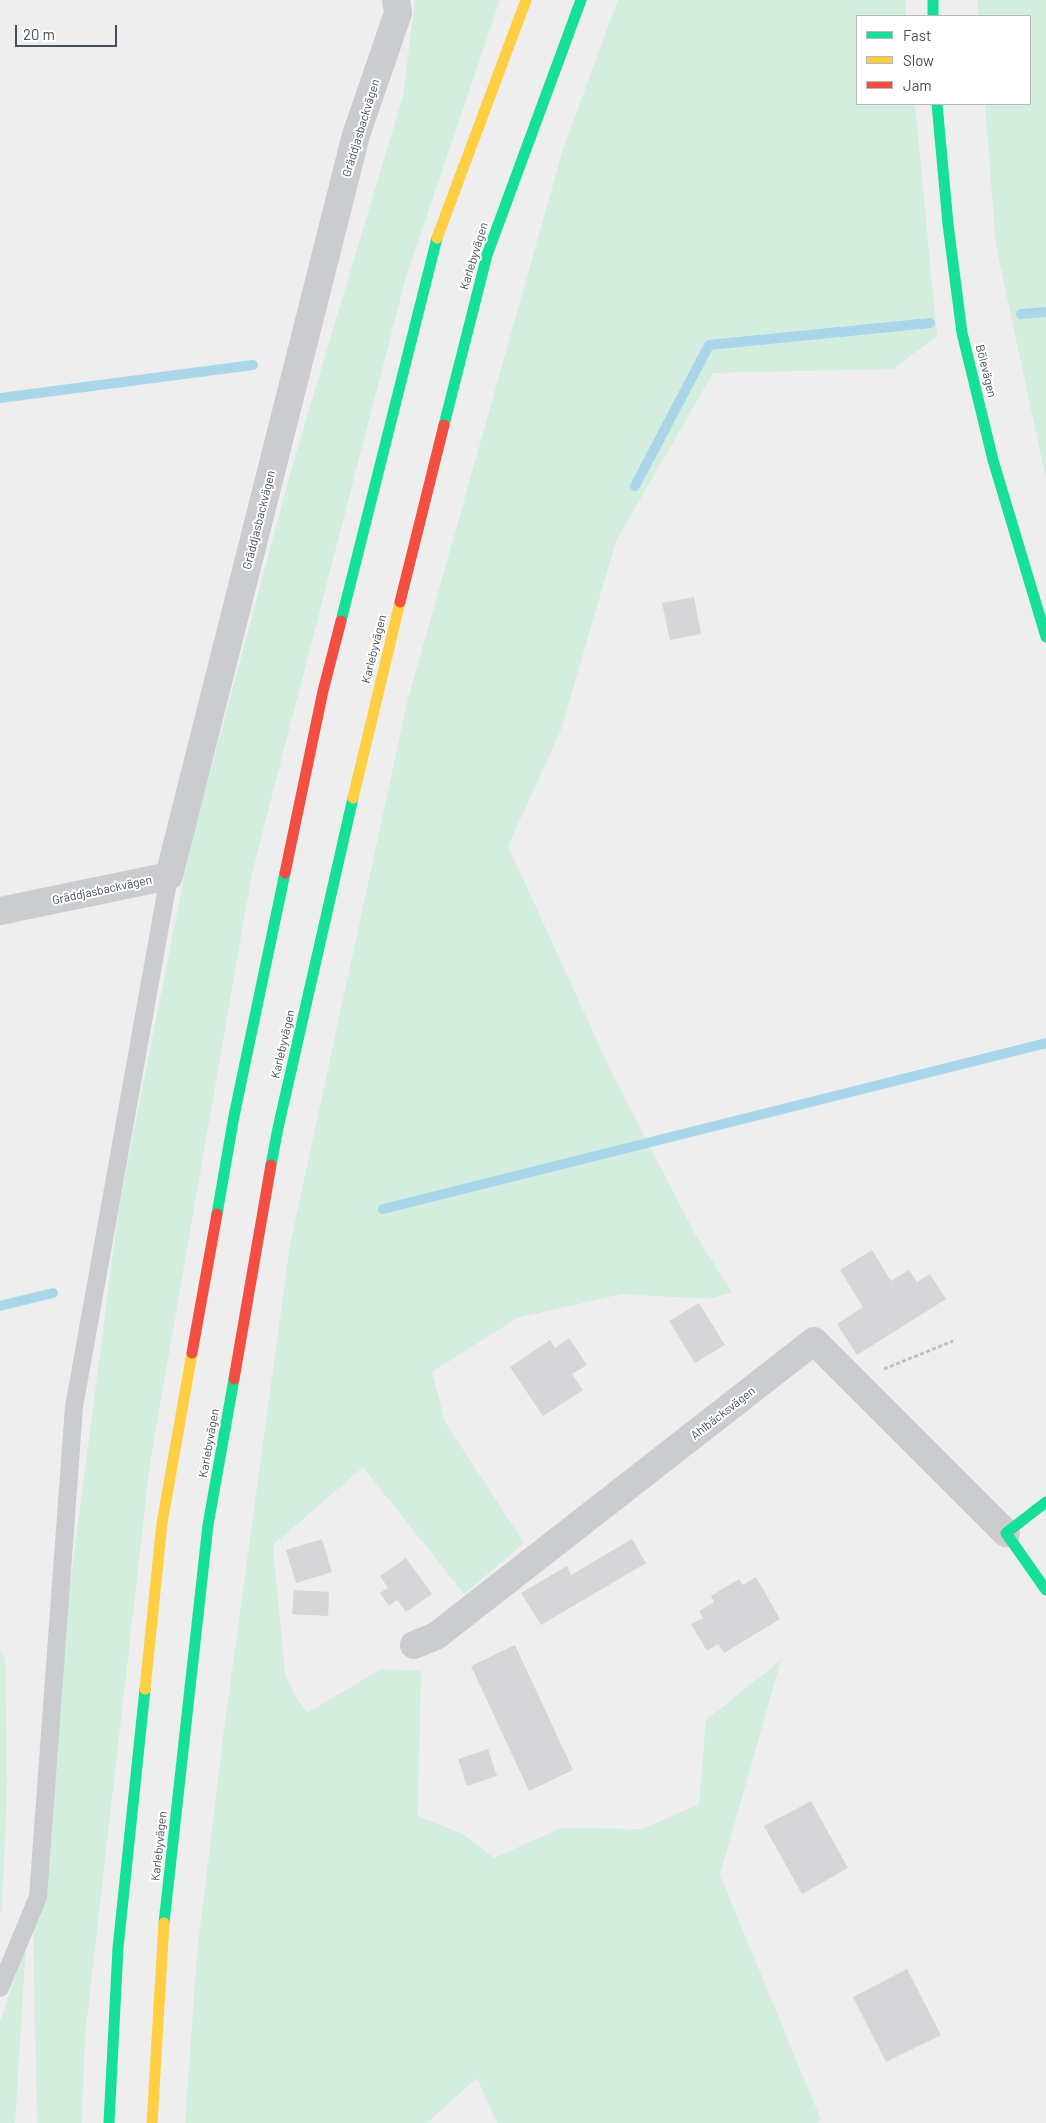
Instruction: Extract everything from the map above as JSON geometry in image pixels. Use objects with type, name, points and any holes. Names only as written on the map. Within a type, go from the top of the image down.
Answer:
[{"type":"main road","points":[[109,2123],[118,1948],[162,1523],[234,1116],[323,691],[436,241],[526,0]]},
{"type":"main road","name":"Karlebyvägen","points":[[152,2123],[162,1943],[208,1525],[278,1128],[375,701],[487,255],[580,0]]},
{"type":"main road","points":[[933,0],[933,15]]},
{"type":"main road","name":"Bölevägen","points":[[937,105],[948,224],[962,333],[994,460],[1046,637]]},
{"type":"main road","points":[[1046,1502],[1006,1533],[1046,1590]]},
{"type":"street","name":"Gräddjasbackvägen","points":[[0,911],[169,876],[356,135],[398,13],[396,0]]},
{"type":"street","name":"Ahlbäcksvägen","points":[[414,1645],[436,1636],[814,1342],[1006,1533]]},
{"type":"lane","points":[[0,1988],[38,1897],[74,1408],[169,876]]},
{"type":"path","points":[[854,1381],[953,1341]]},
{"type":"green space","points":[[415,0],[500,0],[406,277],[252,873],[150,1463],[85,2036],[82,2123],[37,2123],[32,1878],[119,1207],[190,847],[294,460],[403,96]]},
{"type":"green space","points":[[618,0],[905,0],[906,15],[856,15],[856,105],[915,105],[937,336],[893,369],[713,373],[616,541],[561,730],[508,846],[609,1067],[695,1234],[732,1292],[709,1299],[622,1294],[517,1318],[432,1372],[445,1422],[524,1543],[464,1594],[363,1467],[273,1545],[285,1674],[292,1690],[307,1713],[381,1669],[421,1671],[418,1816],[463,1834],[494,1858],[561,1828],[642,1829],[699,1804],[706,1720],[781,1660],[720,1875],[821,2120],[815,2123],[497,2123],[477,2078],[427,2123],[185,2123],[197,1954],[224,1730],[290,1245],[407,703],[563,149]]},
{"type":"green space","points":[[977,0],[1046,0],[1046,479],[996,246],[985,105],[1031,105],[1031,15],[979,15]]},
{"type":"green space","points":[[0,1651],[5,1658],[7,1785],[2,1913],[0,1913]]},
{"type":"green space","points":[[26,1945],[15,2123],[0,2123],[0,2022]]},
{"type":"building","points":[[694,597],[701,634],[670,640],[662,603]]},
{"type":"building","points":[[872,1250],[891,1281],[909,1270],[917,1282],[930,1274],[946,1299],[857,1355],[837,1324],[863,1307],[840,1270]]},
{"type":"building","points":[[699,1303],[725,1345],[695,1363],[669,1321]]},
{"type":"building","points":[[569,1338],[587,1365],[572,1374],[583,1390],[543,1416],[510,1367],[550,1340],[555,1348]]},
{"type":"building","points":[[322,1539],[332,1572],[296,1583],[286,1550]]},
{"type":"building","points":[[632,1539],[646,1563],[541,1625],[521,1593],[567,1566],[571,1575]]},
{"type":"building","points":[[406,1558],[432,1594],[406,1612],[397,1600],[389,1606],[380,1593],[388,1588],[380,1576]]},
{"type":"building","points":[[756,1577],[780,1619],[724,1653],[718,1644],[707,1651],[691,1624],[703,1618],[699,1611],[714,1602],[711,1596],[739,1579],[743,1585]]},
{"type":"building","points":[[294,1590],[329,1592],[328,1616],[292,1614]]},
{"type":"building","points":[[515,1645],[573,1770],[529,1791],[471,1666]]},
{"type":"building","points":[[488,1749],[497,1776],[467,1786],[458,1759]]},
{"type":"building","points":[[811,1801],[848,1868],[802,1894],[764,1826]]},
{"type":"building","points":[[907,1969],[941,2035],[886,2062],[853,1997]]},
{"type":"waterway","points":[[1021,314],[1046,312]]},
{"type":"waterway","points":[[635,486],[709,345],[930,323]]},
{"type":"waterway","points":[[0,398],[253,365]]},
{"type":"waterway","points":[[383,1209],[1046,1043]]},
{"type":"waterway","points":[[0,1306],[53,1293]]},
{"type":"traffic: fast","points":[[444,425],[487,255],[581,0]]},
{"type":"traffic: fast","points":[[933,0],[933,15]]},
{"type":"traffic: fast","points":[[937,105],[948,224],[962,333],[993,460],[1046,637]]},
{"type":"traffic: fast","points":[[341,621],[437,238]]},
{"type":"traffic: fast","points":[[271,1165],[353,798]]},
{"type":"traffic: fast","points":[[217,1214],[234,1116],[285,873]]},
{"type":"traffic: fast","points":[[164,1923],[208,1525],[234,1379]]},
{"type":"traffic: fast","points":[[1046,1502],[1006,1533],[1046,1590]]},
{"type":"traffic: fast","points":[[109,2123],[118,1948],[145,1689]]},
{"type":"traffic: slow","points":[[437,238],[526,0]]},
{"type":"traffic: slow","points":[[353,798],[400,602]]},
{"type":"traffic: slow","points":[[145,1689],[162,1523],[192,1353]]},
{"type":"traffic: slow","points":[[152,2123],[164,1923]]},
{"type":"traffic: jam","points":[[400,602],[444,425]]},
{"type":"traffic: jam","points":[[285,873],[323,691],[341,621]]},
{"type":"traffic: jam","points":[[234,1379],[271,1165]]},
{"type":"traffic: jam","points":[[192,1353],[217,1214]]}]
